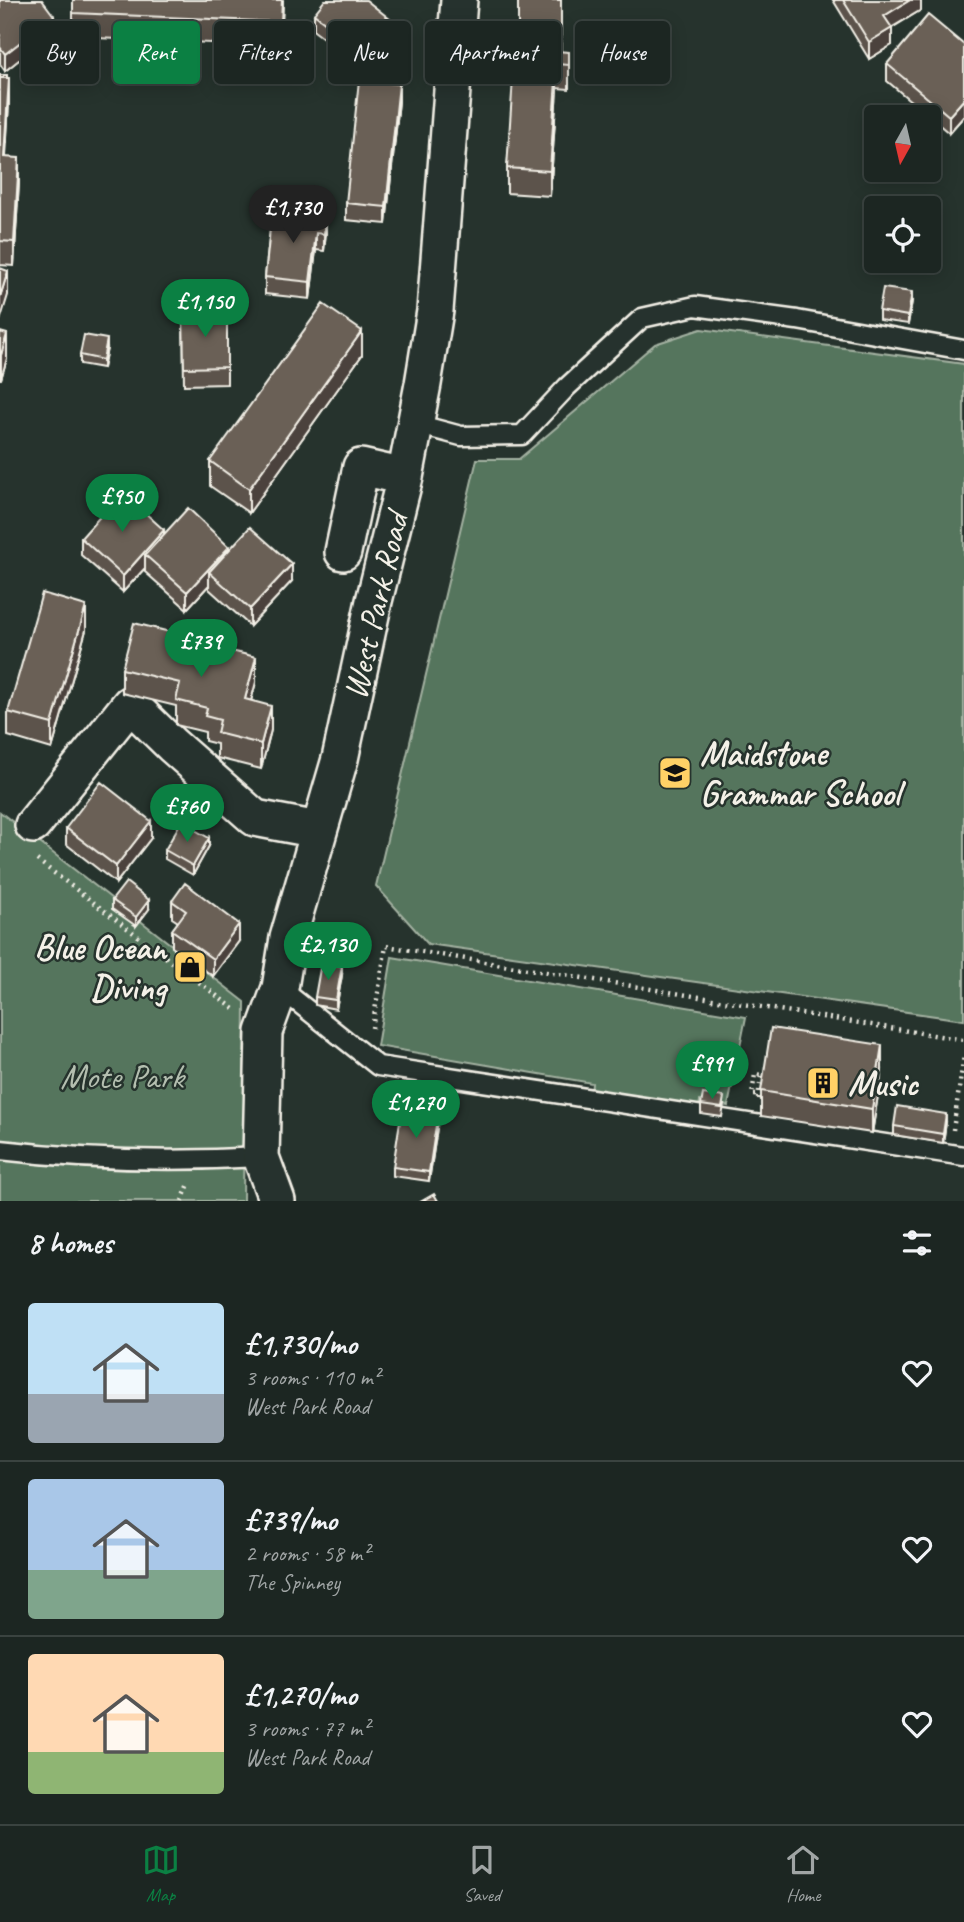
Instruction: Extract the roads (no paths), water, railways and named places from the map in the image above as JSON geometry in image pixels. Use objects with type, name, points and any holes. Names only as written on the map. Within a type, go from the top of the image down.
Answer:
[{"type":"street","name":"West Park Road","points":[[277,1201],[261,1157],[264,1032],[280,988],[288,938],[340,759],[374,601],[405,477],[435,311],[459,0]]},
{"type":"street","points":[[343,552],[361,467],[405,477]]},
{"type":"street","points":[[33,841],[130,704],[255,818],[318,830]]},
{"type":"lane","points":[[415,424],[461,436],[522,435],[567,387],[642,318],[695,306],[797,320],[964,350]]},
{"type":"lane","points":[[280,988],[378,1066],[957,1155]]},
{"type":"lane","points":[[0,1150],[47,1155],[185,1160],[261,1157]]},
{"type":"place","name":"Maidstone Grammar School","points":[[675,773]]},
{"type":"place","name":"Blue Ocean Diving","points":[[190,967]]},
{"type":"place","name":"Music","points":[[823,1083]]},
{"type":"park label","name":"Mote Park","points":[[122,1076]]}]
